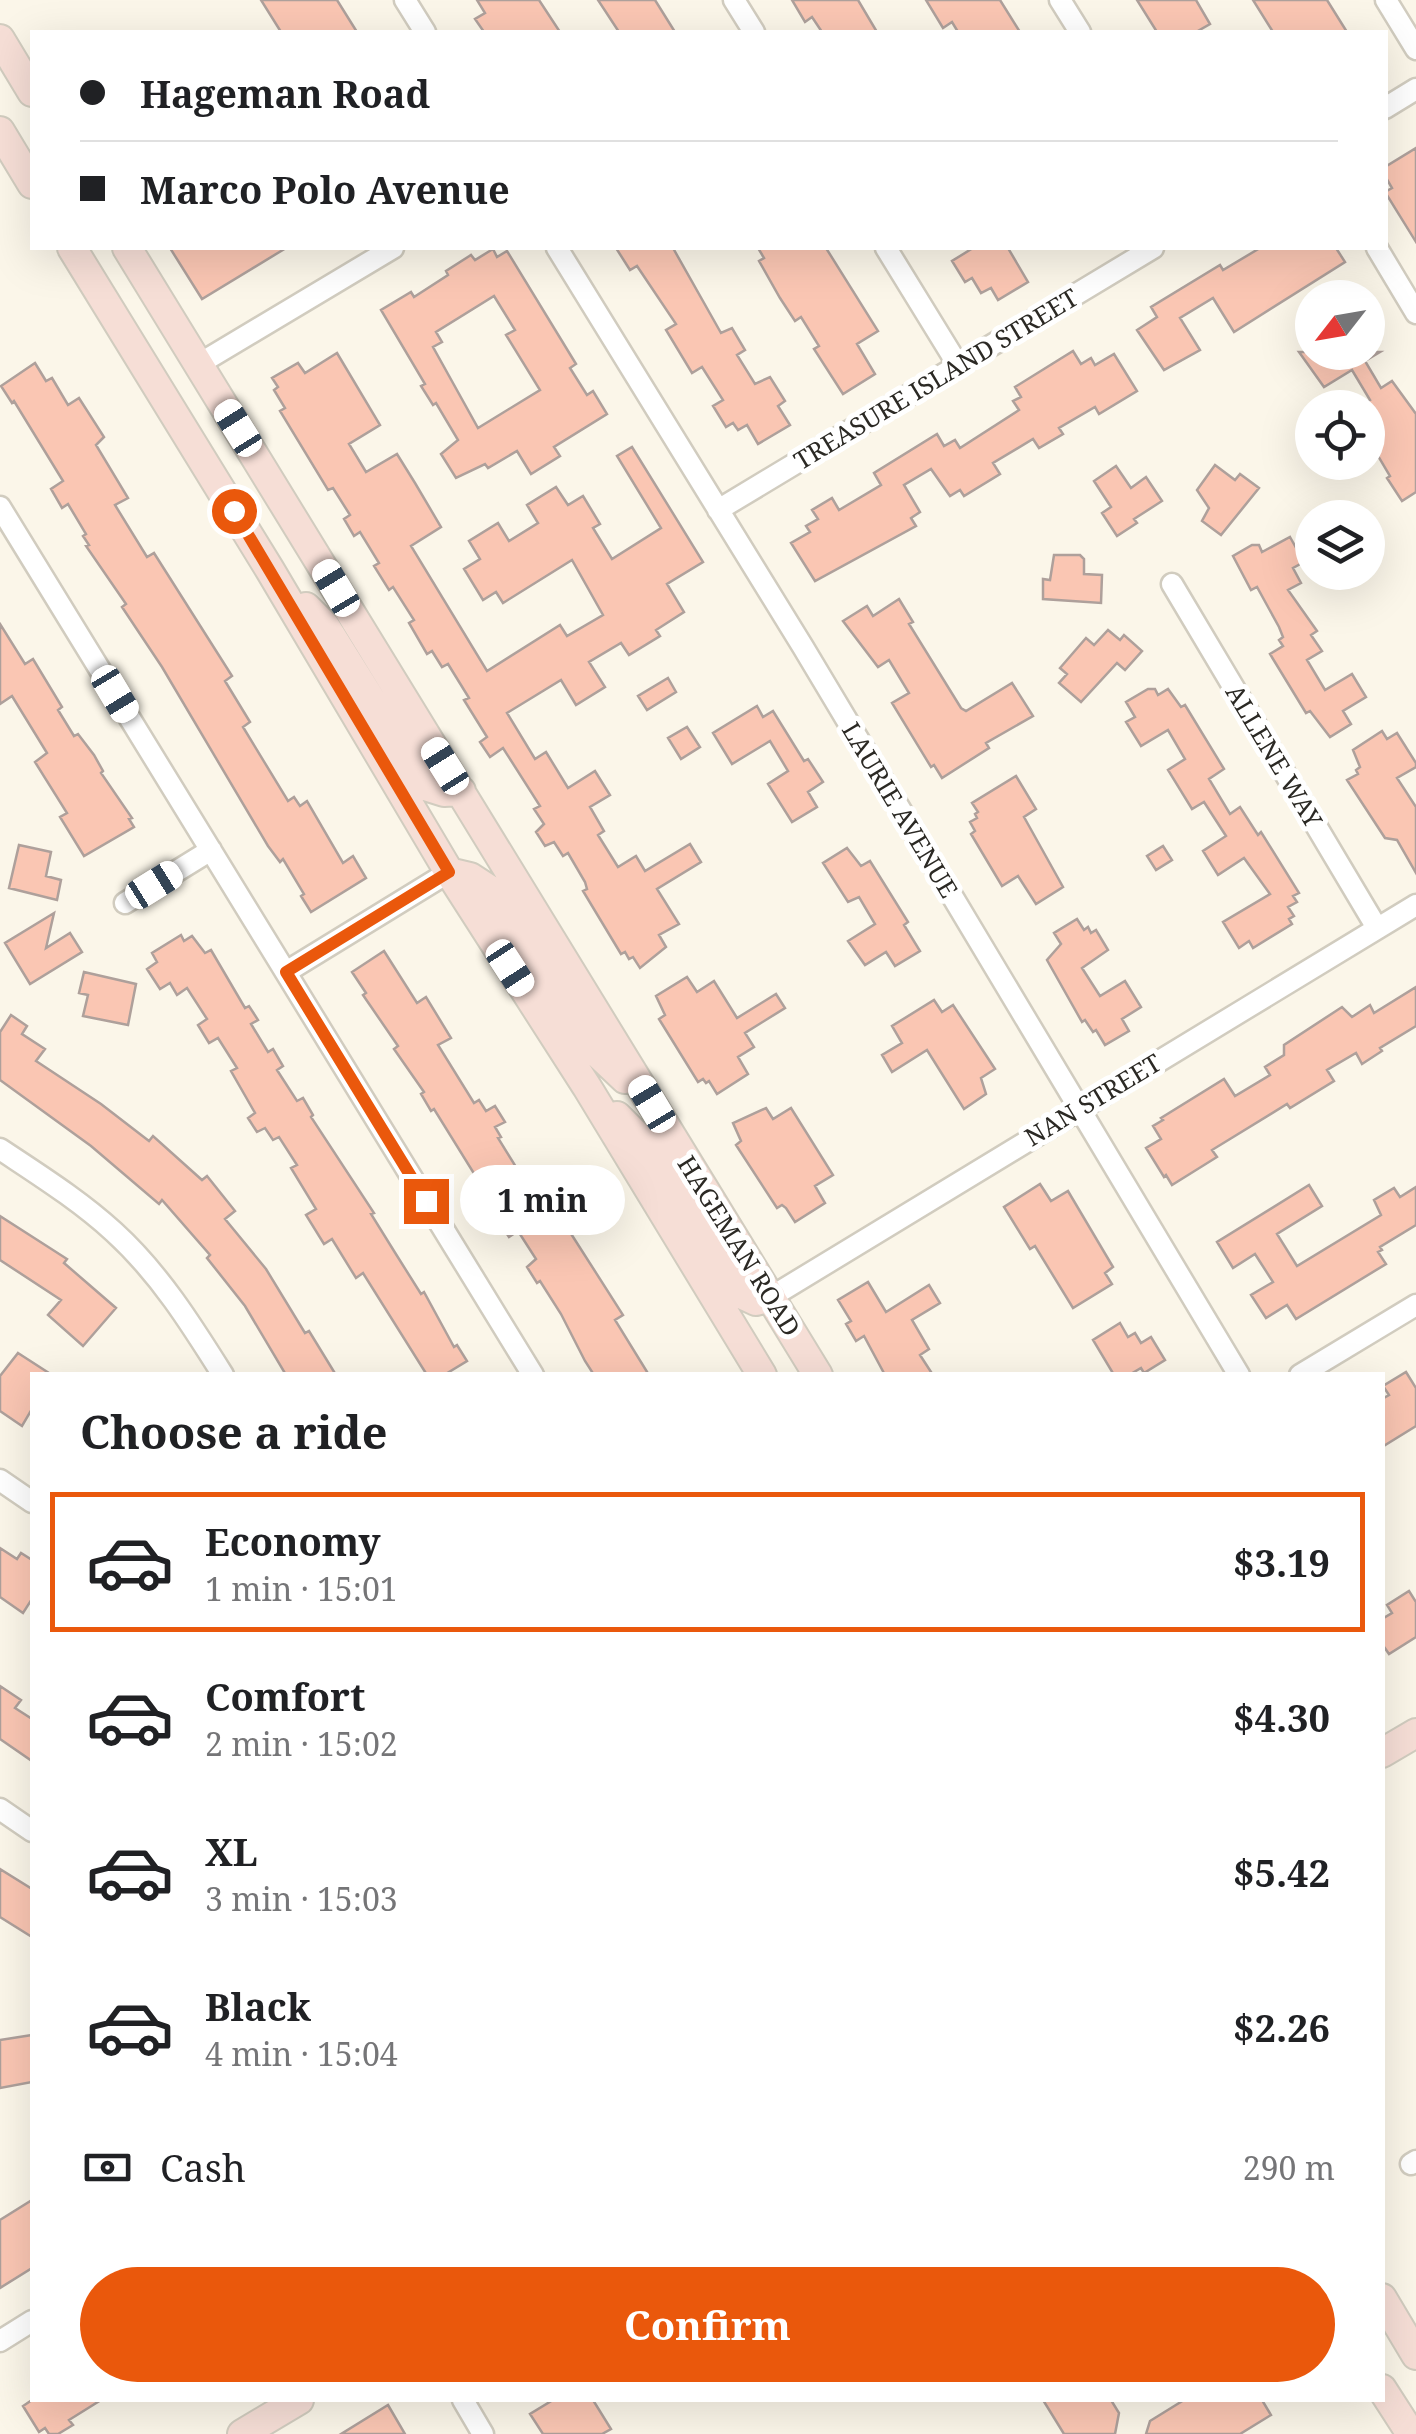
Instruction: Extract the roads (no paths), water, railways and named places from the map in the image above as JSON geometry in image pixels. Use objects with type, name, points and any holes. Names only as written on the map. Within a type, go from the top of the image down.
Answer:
[{"type":"main road","points":[[0,39],[30,89]]},
{"type":"main road","points":[[16,153],[30,180]]},
{"type":"main road","name":"HAGEMAN ROAD","points":[[73,250],[449,872],[760,1372]]},
{"type":"main road","points":[[91,250],[163,360],[183,366],[199,364]]},
{"type":"main road","name":"HAGEMAN ROAD","points":[[129,250],[816,1372]]},
{"type":"main road","points":[[270,570],[325,626],[425,786],[444,792],[460,790]]},
{"type":"main road","points":[[449,872],[470,877],[490,890],[591,1047],[652,1104]]},
{"type":"main road","points":[[586,1087],[641,1140],[739,1293],[756,1301],[771,1297]]},
{"type":"main road","points":[[1385,1751],[1416,1733]]},
{"type":"main road","points":[[1385,2303],[1416,2355]]},
{"type":"main road","points":[[1385,2342],[1416,2369]]},
{"type":"main road","points":[[1385,2388],[1416,2410]]},
{"type":"main road","points":[[1385,2391],[1412,2434]]},
{"type":"main road","points":[[242,2434],[296,2402]]},
{"type":"street","points":[[405,0],[424,30]]},
{"type":"street","points":[[734,0],[753,30]]},
{"type":"street","points":[[1060,0],[1079,30]]},
{"type":"street","points":[[1386,0],[1416,49]]},
{"type":"street","points":[[1388,106],[1416,89]]},
{"type":"street","points":[[199,364],[389,250]]},
{"type":"street","name":"LAURIE AVENUE","points":[[558,250],[1237,1372]]},
{"type":"street","points":[[887,250],[958,365]]},
{"type":"street","name":"TREASURE ISLAND STREET","points":[[718,510],[1151,250]]},
{"type":"street","points":[[1378,250],[1416,313]]},
{"type":"street","points":[[0,507],[286,972],[525,1372]]},
{"type":"street","name":"ALLENE WAY","points":[[1172,584],[1377,928]]},
{"type":"street","points":[[125,902],[211,850]]},
{"type":"street","points":[[286,972],[449,872]]},
{"type":"street","name":"NAN STREET","points":[[771,1297],[1416,905]]},
{"type":"street","points":[[0,1148],[116,1234],[176,1302],[221,1372]]},
{"type":"street","points":[[1305,1372],[1416,1305]]},
{"type":"street","points":[[0,1480],[30,1501]]},
{"type":"street","points":[[0,1809],[30,1830]]},
{"type":"street","points":[[0,2340],[30,2322]]},
{"type":"street","points":[[464,2402],[484,2434]]}]
